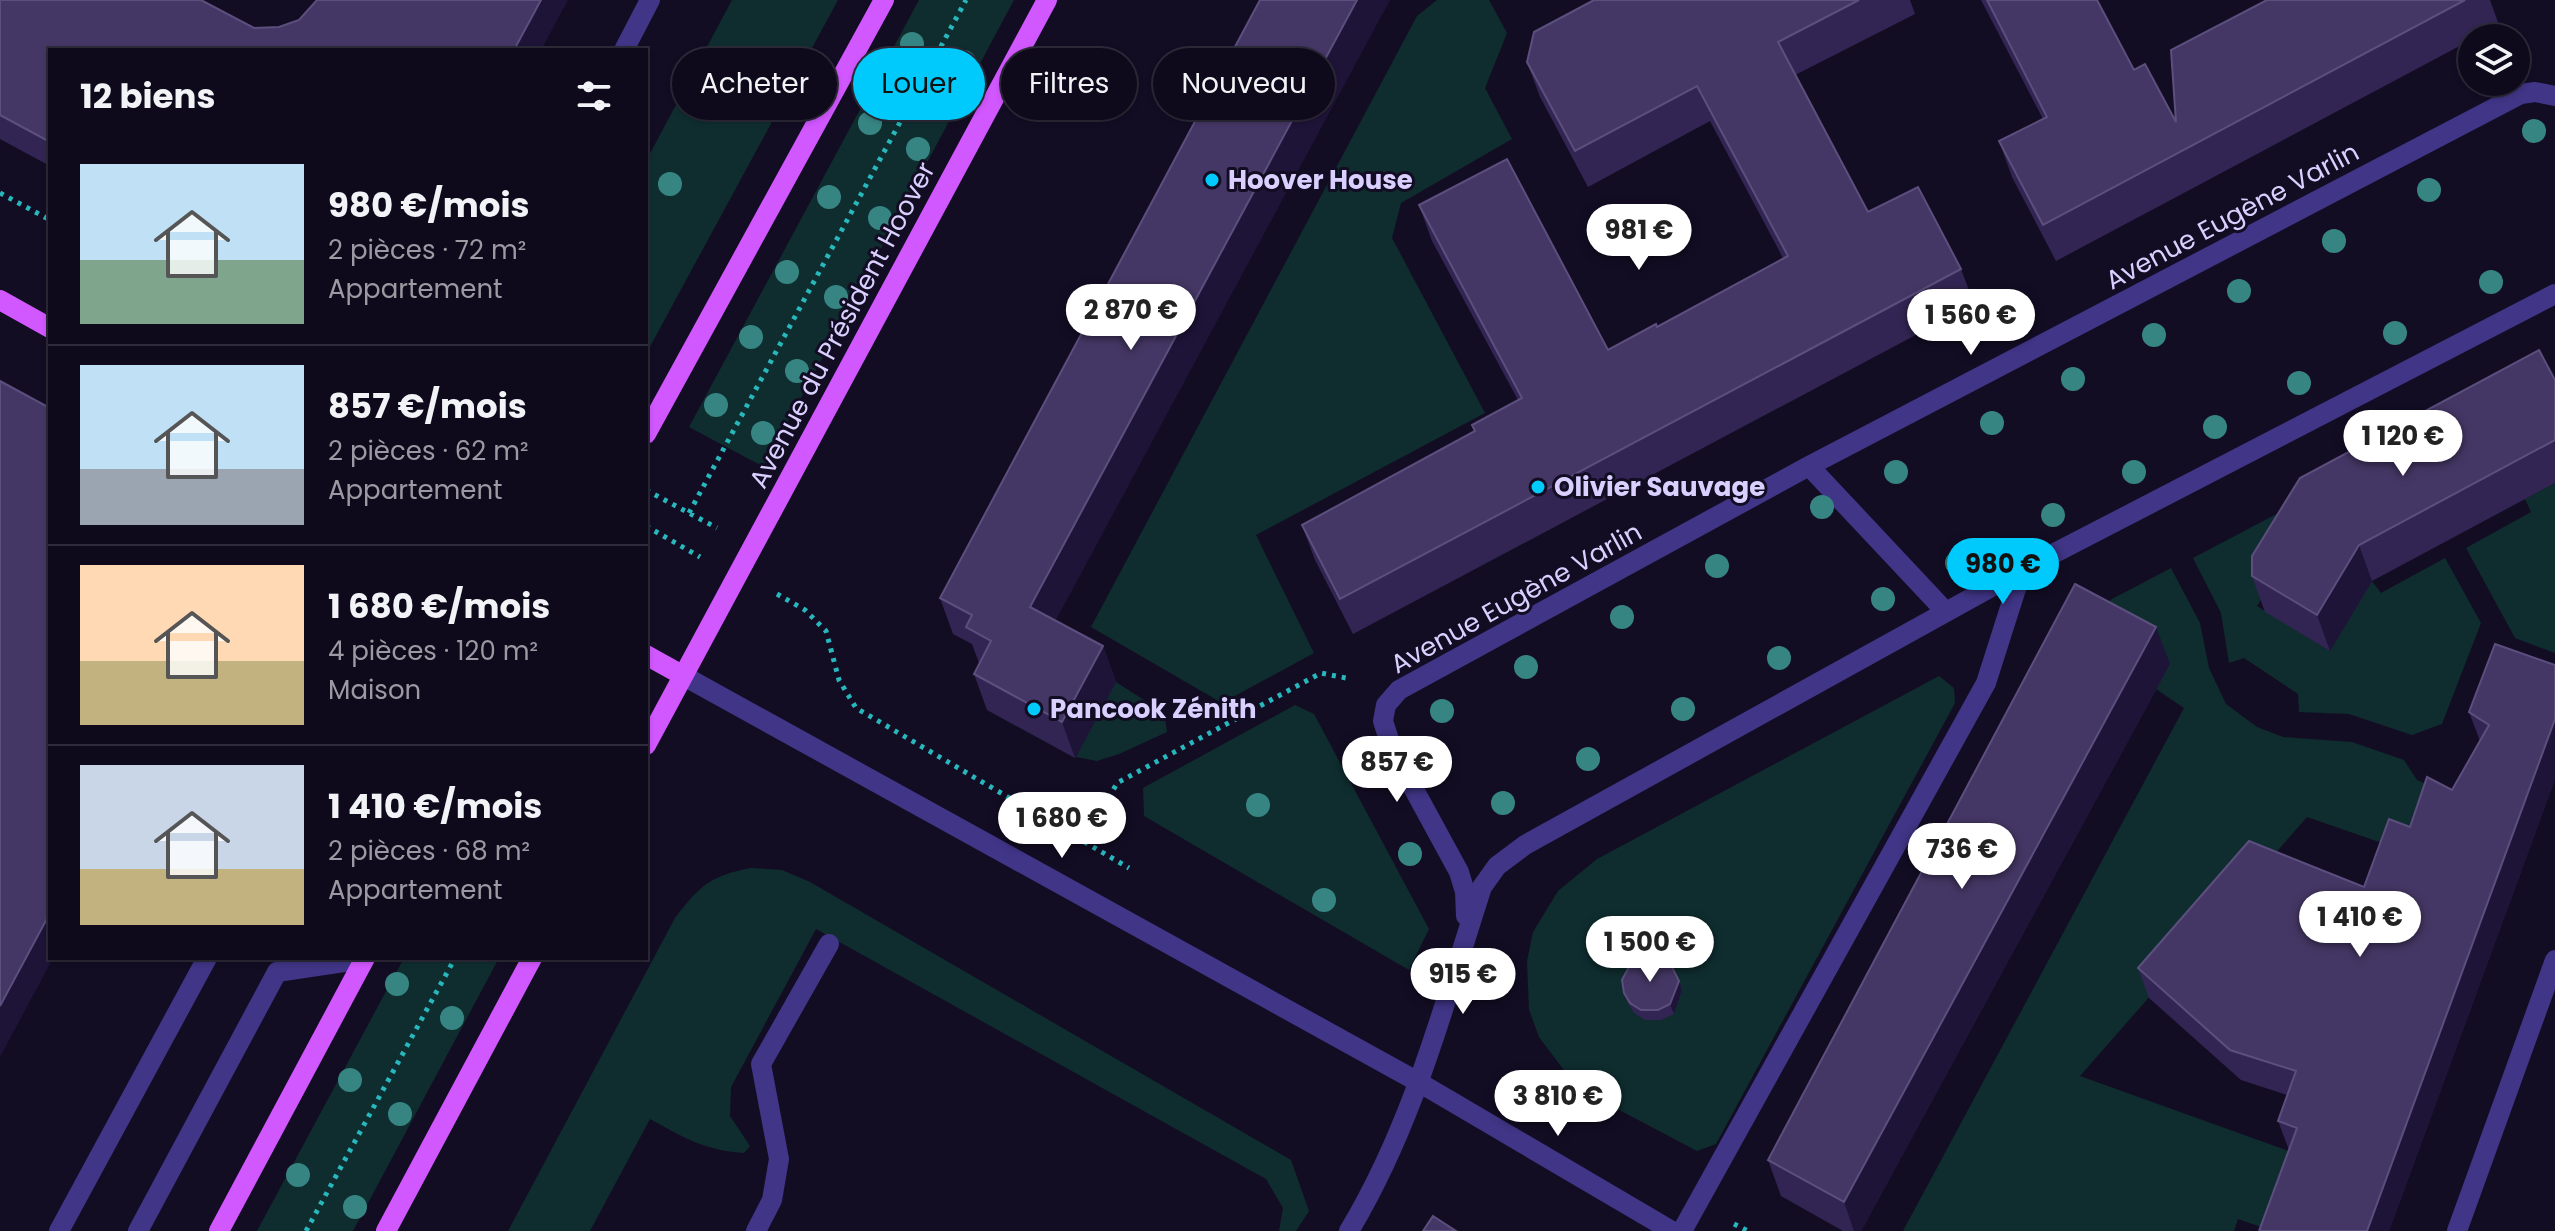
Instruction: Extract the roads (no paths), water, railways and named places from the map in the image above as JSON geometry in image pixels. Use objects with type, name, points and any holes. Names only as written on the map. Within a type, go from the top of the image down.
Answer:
[{"type":"main road","points":[[648,430],[884,0]]},
{"type":"main road","name":"Avenue du Président Hoover","points":[[648,741],[1047,0]]},
{"type":"main road","points":[[0,300],[48,327]]},
{"type":"main road","points":[[648,656],[682,675]]},
{"type":"main road","points":[[219,1231],[363,960]]},
{"type":"main road","points":[[386,1231],[531,960]]},
{"type":"street","points":[[625,48],[650,0]]},
{"type":"street","name":"Avenue Eugène Varlin","points":[[1466,936],[1465,892],[1459,872],[1392,749],[1383,721],[1386,705],[1399,690],[1809,466],[2521,94],[2535,92],[2555,96]]},
{"type":"street","name":"Avenue Eugène Varlin","points":[[1349,1231],[1369,1198],[1420,1083],[1482,887],[1497,866],[1525,845],[2022,570],[2555,294]]},
{"type":"street","points":[[1809,466],[1946,612]]},
{"type":"street","points":[[1682,1231],[1986,683],[2022,570]]},
{"type":"street","points":[[682,675],[1420,1083],[1672,1231]]},
{"type":"street","points":[[756,1231],[772,1200],[779,1159],[761,1064],[829,944]]},
{"type":"street","points":[[59,1231],[206,960]]},
{"type":"street","points":[[138,1231],[277,972],[357,960]]},
{"type":"street","points":[[2457,1231],[2555,960]]},
{"type":"place","name":"Hoover House","points":[[1212,180]]},
{"type":"place","name":"Olivier Sauvage","points":[[1538,487]]},
{"type":"place","name":"Pancook Zénith","points":[[1034,709]]}]
